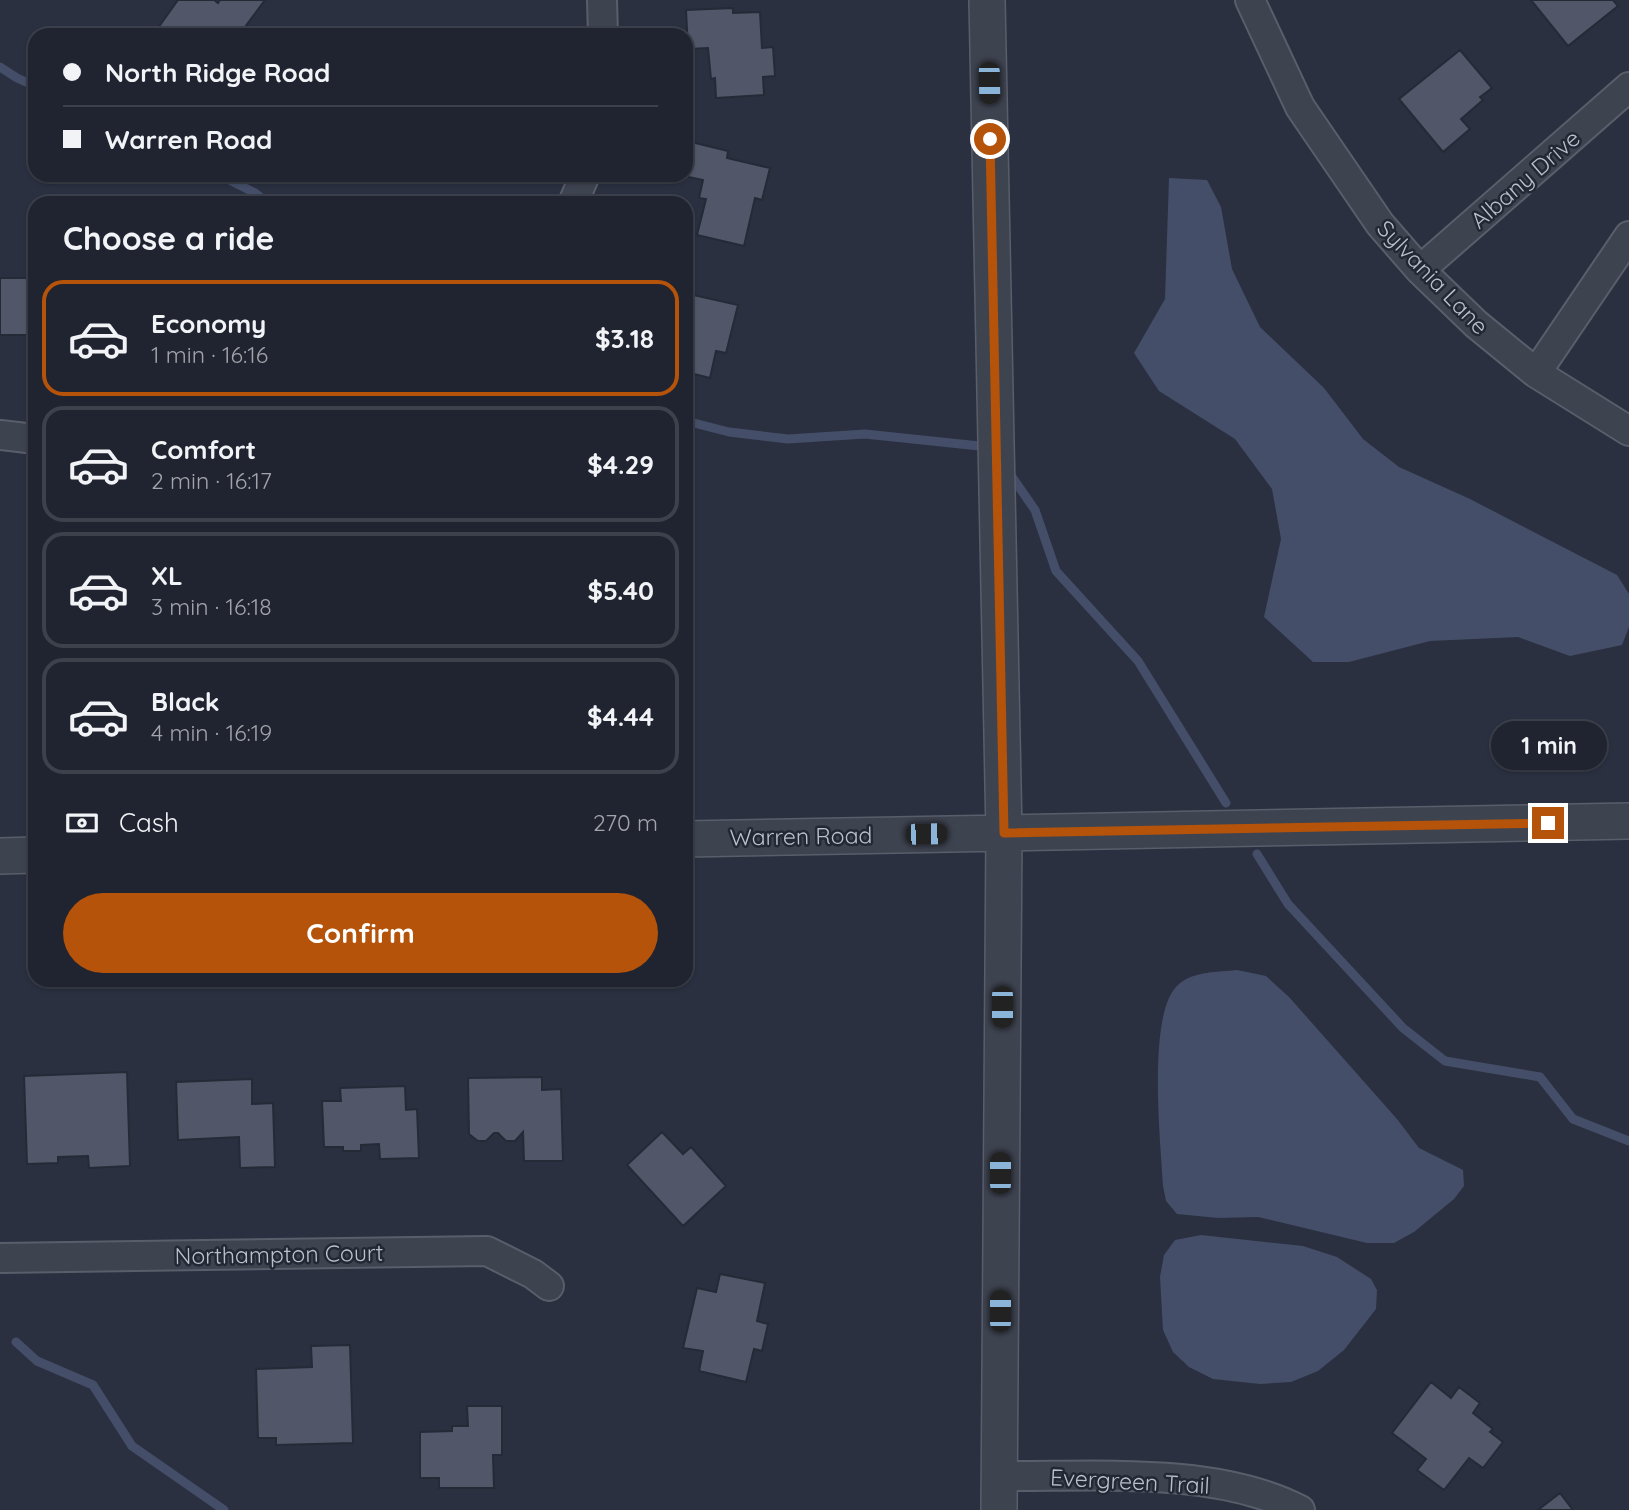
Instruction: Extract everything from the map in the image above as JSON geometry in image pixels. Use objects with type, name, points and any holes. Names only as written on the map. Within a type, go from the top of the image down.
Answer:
[{"type":"street","points":[[602,0],[603,28]]},
{"type":"street","points":[[987,0],[1004,833],[999,1493]]},
{"type":"street","name":"Sylvania Lane","points":[[1250,0],[1300,107],[1380,224],[1420,270],[1476,324],[1536,373],[1629,431]]},
{"type":"street","name":"Albany Drive","points":[[1420,270],[1629,87]]},
{"type":"street","points":[[1536,373],[1629,236]]},
{"type":"street","points":[[0,435],[28,438]]},
{"type":"street","name":"Warren Road","points":[[693,839],[1629,821]]},
{"type":"street","points":[[0,856],[28,855]]},
{"type":"street","name":"Northampton Court","points":[[0,1258],[487,1251],[533,1274],[549,1286]]},
{"type":"street","name":"Evergreen Trail","points":[[999,1493],[1194,1480],[1252,1492],[1300,1510]]},
{"type":"water","points":[[1169,178],[1207,180],[1221,207],[1232,269],[1260,327],[1324,388],[1363,439],[1399,467],[1470,499],[1617,575],[1629,594],[1629,627],[1622,645],[1570,656],[1518,637],[1430,641],[1349,662],[1313,662],[1264,617],[1281,539],[1272,489],[1235,439],[1159,391],[1134,353],[1165,299]]},
{"type":"water","points":[[1237,970],[1266,976],[1289,997],[1397,1119],[1419,1148],[1463,1170],[1464,1186],[1454,1199],[1414,1232],[1394,1243],[1367,1243],[1258,1217],[1218,1218],[1177,1214],[1166,1201],[1158,1111],[1162,1021],[1169,999],[1179,984],[1207,973]]},
{"type":"water","points":[[1201,1235],[1303,1246],[1337,1257],[1371,1279],[1377,1290],[1376,1309],[1344,1350],[1318,1371],[1291,1382],[1260,1384],[1213,1379],[1189,1367],[1173,1352],[1163,1330],[1160,1277],[1164,1255],[1175,1240]]},
{"type":"building","points":[[178,0],[214,0],[218,3],[220,0],[265,0],[244,28],[158,28]]},
{"type":"building","points":[[1531,0],[1613,0],[1618,6],[1568,46]]},
{"type":"building","points":[[733,8],[733,13],[760,12],[762,48],[773,47],[775,76],[763,77],[764,95],[716,98],[715,78],[711,79],[708,48],[693,49],[693,28],[687,28],[686,10]]},
{"type":"building","points":[[1460,50],[1492,88],[1480,97],[1483,100],[1461,119],[1470,129],[1443,152],[1399,99]]},
{"type":"building","points":[[693,142],[728,151],[727,158],[770,168],[762,200],[755,198],[744,246],[697,235],[706,199],[699,198],[703,180],[693,178]]},
{"type":"building","points":[[0,278],[28,278],[28,335],[0,335]]},
{"type":"building","points":[[693,295],[738,305],[726,353],[716,351],[710,378],[693,374]]},
{"type":"building","points":[[127,1072],[130,1166],[89,1168],[88,1156],[58,1157],[58,1163],[27,1164],[24,1076]]},
{"type":"building","points":[[542,1077],[542,1090],[561,1089],[563,1161],[524,1161],[523,1132],[515,1141],[506,1141],[498,1133],[494,1133],[486,1141],[478,1141],[469,1134],[468,1078]]},
{"type":"building","points":[[252,1079],[252,1104],[273,1103],[275,1167],[240,1168],[239,1137],[178,1140],[176,1082]]},
{"type":"building","points":[[405,1086],[406,1110],[417,1109],[419,1158],[380,1159],[379,1144],[361,1145],[361,1151],[324,1147],[322,1101],[341,1101],[340,1088]]},
{"type":"building","points":[[662,1132],[683,1154],[691,1147],[726,1186],[683,1226],[627,1165]]},
{"type":"building","points":[[720,1274],[765,1283],[757,1321],[768,1324],[762,1351],[754,1349],[746,1382],[699,1371],[703,1351],[683,1348],[697,1288],[716,1292]]},
{"type":"building","points":[[350,1345],[353,1443],[276,1445],[276,1438],[258,1438],[256,1369],[312,1367],[311,1346]]},
{"type":"building","points":[[1431,1382],[1451,1398],[1459,1387],[1480,1403],[1473,1413],[1493,1429],[1490,1432],[1503,1442],[1483,1468],[1469,1458],[1444,1490],[1417,1470],[1426,1459],[1392,1433]]},
{"type":"building","points":[[467,1406],[502,1406],[502,1455],[493,1455],[494,1488],[439,1488],[439,1478],[420,1478],[420,1432],[452,1431],[452,1426],[468,1426]]},
{"type":"building","points":[[1560,1493],[1573,1510],[1538,1510]]},
{"type":"waterway","points":[[0,67],[28,83]]},
{"type":"waterway","points":[[234,182],[259,196]]},
{"type":"waterway","points":[[693,423],[729,432],[788,439],[865,434],[989,447]]},
{"type":"waterway","points":[[1008,471],[1035,510],[1056,571],[1138,661],[1226,803]]},
{"type":"waterway","points":[[1257,854],[1288,904],[1403,1028],[1445,1061],[1540,1077],[1573,1119],[1629,1141]]},
{"type":"waterway","points":[[16,1342],[37,1361],[93,1385],[132,1446],[224,1510]]},
{"type":"route","points":[[990,139],[1004,833],[1548,823]]}]
